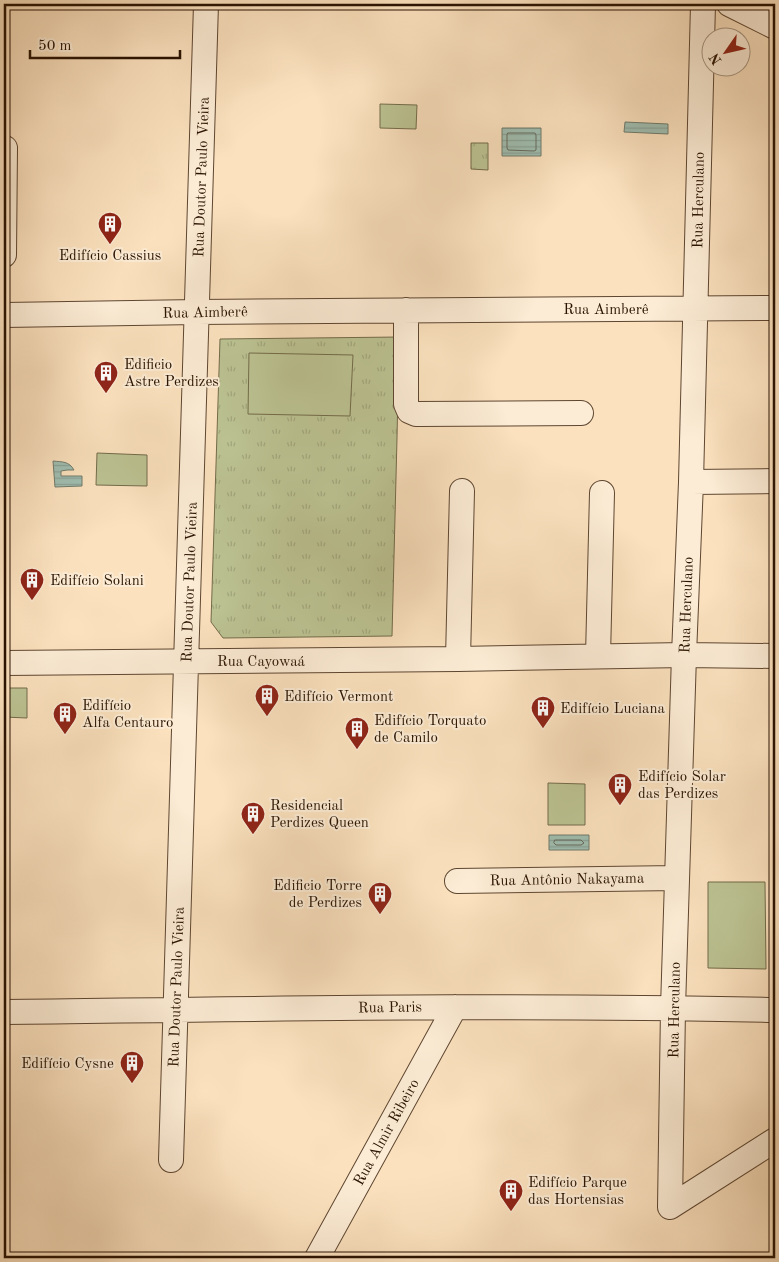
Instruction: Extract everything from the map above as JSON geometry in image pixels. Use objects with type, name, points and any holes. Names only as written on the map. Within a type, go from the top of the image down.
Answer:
[{"type":"street","name":"Rua Doutor Paulo Vieira","points":[[171,1160],[206,4]]},
{"type":"street","name":"Rua Herculano","points":[[703,4],[691,482],[673,1008],[670,1207],[775,1140]]},
{"type":"street","points":[[729,4],[775,27]]},
{"type":"street","points":[[4,255],[5,148]]},
{"type":"street","name":"Rua Aimberê","points":[[4,315],[775,308]]},
{"type":"street","points":[[406,310],[406,404],[409,411],[416,414],[581,413]]},
{"type":"street","points":[[691,482],[775,481]]},
{"type":"street","points":[[458,660],[462,491]]},
{"type":"street","points":[[598,656],[602,493]]},
{"type":"street","name":"Rua Cayowaá","points":[[4,663],[458,660],[684,655],[775,656]]},
{"type":"street","name":"Rua Antônio Nakayama","points":[[457,881],[677,878]]},
{"type":"street","name":"Rua Paris","points":[[4,1012],[455,1007],[775,1010]]},
{"type":"street","name":"Rua Almir Ribeiro","points":[[317,1258],[455,1007]]},
{"type":"green space","points":[[380,104],[417,105],[416,129],[380,128]]},
{"type":"green space","points":[[471,143],[488,143],[488,170],[471,169]]},
{"type":"green space","points":[[399,337],[392,636],[223,638],[211,622],[220,339]]},
{"type":"green space","points":[[249,353],[353,355],[350,416],[248,414]]},
{"type":"green space","points":[[97,453],[147,455],[147,486],[96,485]]},
{"type":"green space","points":[[4,688],[27,688],[27,718],[4,717]]},
{"type":"green space","points":[[548,783],[585,784],[585,825],[548,825]]},
{"type":"green space","points":[[708,882],[765,882],[766,969],[708,968]]},
{"type":"water","points":[[625,122],[668,124],[668,134],[624,132]]},
{"type":"water","points":[[502,128],[541,128],[541,156],[502,156]]},
{"type":"water","points":[[53,461],[65,462],[70,465],[74,470],[61,471],[61,476],[82,476],[82,486],[55,487]]},
{"type":"water","points":[[549,835],[589,835],[589,850],[549,850]]},
{"type":"place","name":"Edifício Cassius","points":[[110,245]]},
{"type":"place","name":"Edificio Astre Perdizes","points":[[106,394]]},
{"type":"place","name":"Edifício Solani","points":[[32,601]]},
{"type":"place","name":"Edifício Vermont","points":[[267,717]]},
{"type":"place","name":"Edifício Luciana","points":[[543,729]]},
{"type":"place","name":"Edifício Alfa Centauro","points":[[65,735]]},
{"type":"place","name":"Edifício Torquato de Camilo","points":[[357,750]]},
{"type":"place","name":"Edifício Solar das Perdizes","points":[[620,806]]},
{"type":"place","name":"Residencial Perdizes Queen","points":[[253,835]]},
{"type":"place","name":"Edificio Torre de Perdizes","points":[[380,915]]},
{"type":"place","name":"Edifício Cysne","points":[[132,1084]]},
{"type":"place","name":"Edifício Parque das Hortensias","points":[[511,1212]]}]
